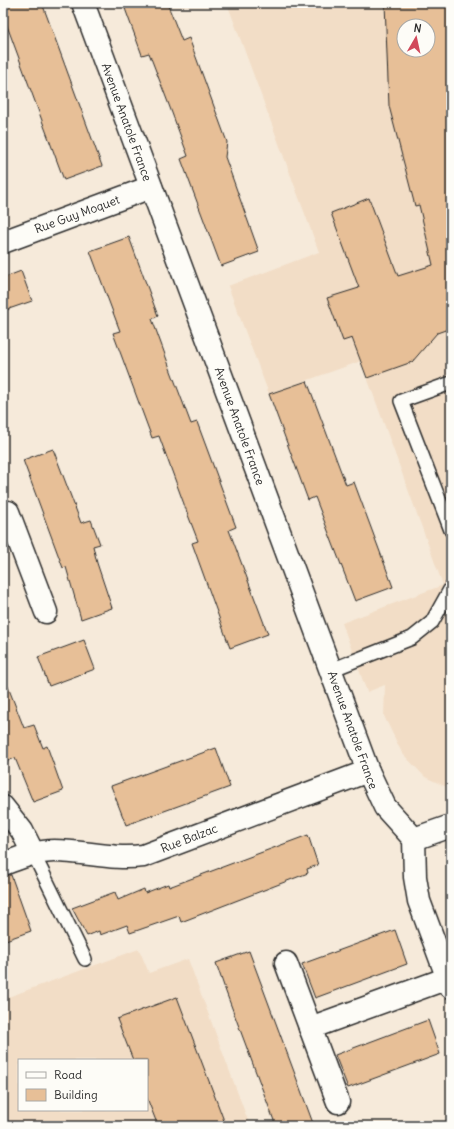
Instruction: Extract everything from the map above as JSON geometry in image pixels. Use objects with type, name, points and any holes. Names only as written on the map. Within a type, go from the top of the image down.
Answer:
[{"type":"street","name":"Avenue Anatole France","points":[[83,3],[368,771],[385,807],[414,839]]},
{"type":"street","name":"Rue Guy Moquet","points":[[3,242],[151,187]]},
{"type":"street","points":[[3,513],[8,512],[46,612]]},
{"type":"street","name":"Rue Balzac","points":[[3,864],[33,853],[54,851],[125,857],[143,856],[368,771]]},
{"type":"street","points":[[3,807],[22,831],[33,853]]},
{"type":"street","points":[[310,1028],[449,982],[419,901],[415,877],[414,839],[451,826]]},
{"type":"street","points":[[286,963],[338,1102]]},
{"type":"lane","points":[[451,383],[401,401],[451,530]]},
{"type":"lane","points":[[331,670],[412,638],[432,622],[451,588]]},
{"type":"lane","points":[[33,853],[85,959]]},
{"type":"shaded area","points":[[227,3],[451,3],[451,789],[425,777],[402,753],[384,716],[385,685],[367,692],[342,623],[443,585],[361,361],[269,394],[228,286],[319,252]]},
{"type":"shaded area","points":[[139,949],[149,973],[188,959],[250,1126],[11,1126],[3,1102],[3,999]]},
{"type":"building","points":[[3,3],[42,3],[102,166],[64,180],[3,15]]},
{"type":"building","points":[[123,3],[167,3],[182,41],[189,38],[227,142],[225,157],[259,252],[221,266],[181,159],[188,156],[169,105],[149,53],[142,55]]},
{"type":"building","points":[[385,3],[450,3],[451,328],[437,333],[412,362],[367,378],[352,338],[343,341],[327,298],[359,288],[331,213],[369,198],[398,276],[433,265],[419,205],[415,206],[389,106]]},
{"type":"building","points":[[129,237],[158,316],[152,319],[191,424],[197,422],[236,527],[229,530],[268,634],[230,648],[192,543],[198,541],[159,436],[152,438],[113,333],[120,331],[90,251]]},
{"type":"building","points":[[21,271],[32,301],[3,311],[3,278]]},
{"type":"building","points":[[307,381],[346,485],[354,482],[393,587],[355,601],[315,497],[308,500],[269,394]]},
{"type":"building","points":[[53,449],[81,523],[91,520],[100,544],[93,546],[112,608],[81,619],[66,567],[63,568],[23,460]]},
{"type":"building","points":[[84,640],[95,669],[49,686],[38,657]]},
{"type":"building","points":[[3,679],[5,679],[24,728],[34,725],[43,748],[47,746],[63,791],[33,802],[15,758],[3,763]]},
{"type":"building","points":[[216,748],[230,787],[126,825],[111,786]]},
{"type":"building","points":[[308,835],[318,865],[307,869],[308,873],[181,922],[179,916],[130,933],[127,925],[100,935],[99,931],[87,936],[72,908],[115,892],[118,900],[144,889],[145,893],[168,884],[169,887]]},
{"type":"building","points":[[11,875],[31,931],[3,941],[3,876]]},
{"type":"building","points":[[395,930],[407,964],[315,998],[302,964]]},
{"type":"building","points":[[249,951],[314,1126],[276,1126],[226,992],[216,963]]},
{"type":"building","points":[[177,997],[226,1126],[158,1126],[148,1101],[148,1059],[133,1059],[117,1019]]},
{"type":"building","points":[[428,1020],[440,1054],[348,1088],[335,1055]]}]
